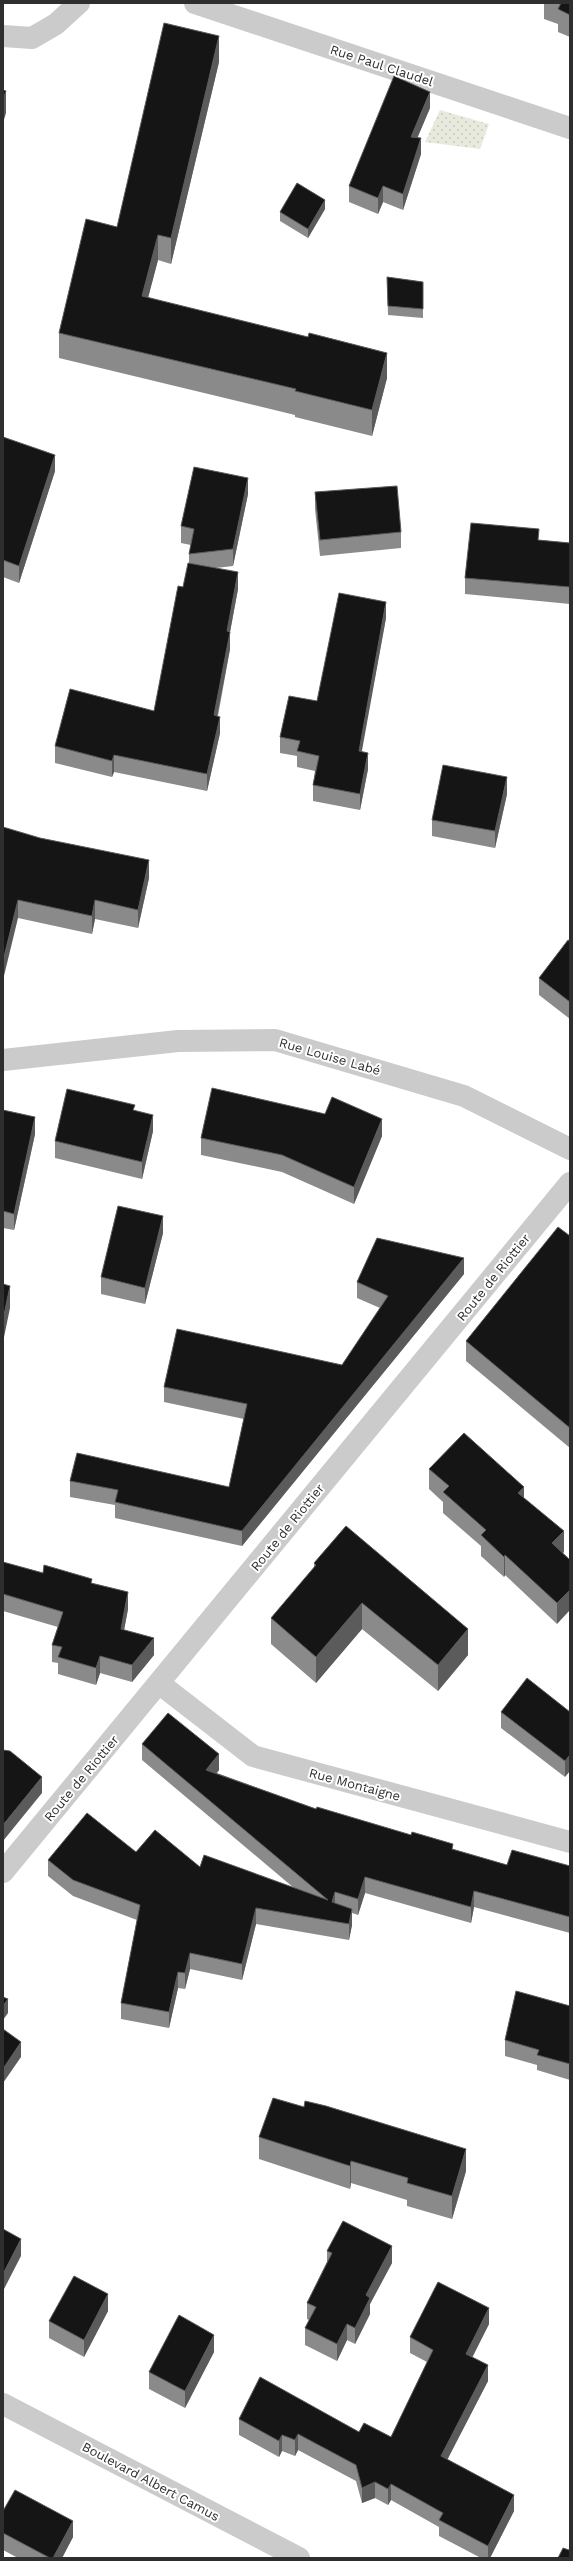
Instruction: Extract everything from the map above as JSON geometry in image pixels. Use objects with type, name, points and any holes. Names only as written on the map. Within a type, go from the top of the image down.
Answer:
[{"type":"street","points":[[3,36],[32,38],[56,24],[79,3]]},
{"type":"street","name":"Rue Paul Claudel","points":[[195,3],[570,128]]},
{"type":"street","name":"Rue Louise Labé","points":[[3,1060],[178,1041],[275,1040],[464,1096],[570,1150]]},
{"type":"street","name":"Route de Riottier","points":[[3,1872],[160,1684],[570,1183]]},
{"type":"street","name":"Rue Montaigne","points":[[160,1684],[253,1756],[570,1842]]},
{"type":"street","name":"Boulevard Albert Camus","points":[[3,2404],[298,2558]]},
{"type":"shaded area","points":[[440,110],[489,124],[480,149],[425,142]]},
{"type":"building","points":[[561,3],[570,3],[570,15],[558,9]]},
{"type":"building","points":[[164,23],[219,36],[171,238],[158,235],[142,296],[308,337],[309,333],[387,353],[372,410],[295,391],[296,389],[59,333],[86,219],[117,227]]},
{"type":"building","points":[[394,76],[430,92],[411,137],[421,138],[403,194],[383,186],[378,198],[349,186]]},
{"type":"building","points":[[3,90],[6,91],[3,100]]},
{"type":"building","points":[[297,183],[325,200],[308,229],[280,212]]},
{"type":"building","points":[[387,277],[423,282],[423,309],[388,306]]},
{"type":"building","points":[[3,437],[55,455],[19,566],[3,560]]},
{"type":"building","points":[[194,467],[248,478],[233,549],[189,554],[194,529],[181,526]]},
{"type":"building","points":[[397,486],[401,532],[320,540],[315,492]]},
{"type":"building","points":[[471,523],[539,529],[538,540],[570,543],[570,587],[465,578]]},
{"type":"building","points":[[188,563],[238,572],[227,631],[230,632],[214,715],[220,717],[207,774],[114,755],[112,761],[55,746],[70,689],[154,711],[178,586],[183,587]]},
{"type":"building","points":[[339,593],[386,602],[359,751],[368,753],[360,794],[313,785],[319,756],[297,751],[300,741],[280,737],[289,696],[317,701]]},
{"type":"building","points":[[443,765],[507,777],[495,831],[432,820]]},
{"type":"building","points":[[3,827],[40,838],[149,860],[138,910],[95,900],[92,916],[18,900],[3,961]]},
{"type":"building","points":[[568,940],[570,941],[570,1002],[539,978]]},
{"type":"building","points":[[212,1088],[325,1114],[332,1097],[382,1119],[354,1187],[282,1155],[201,1138]]},
{"type":"building","points":[[67,1089],[135,1105],[133,1110],[153,1115],[142,1162],[55,1141]]},
{"type":"building","points":[[3,1110],[35,1117],[14,1214],[3,1211]]},
{"type":"building","points":[[118,1206],[163,1216],[145,1288],[101,1277]]},
{"type":"building","points":[[558,1227],[570,1236],[570,1428],[466,1341]]},
{"type":"building","points":[[377,1238],[464,1258],[242,1531],[115,1502],[118,1490],[70,1481],[77,1453],[229,1487],[247,1404],[164,1387],[177,1329],[342,1365],[388,1296],[357,1282]]},
{"type":"building","points":[[3,1284],[10,1286],[3,1320]]},
{"type":"building","points":[[464,1433],[524,1487],[518,1493],[564,1531],[552,1543],[570,1560],[570,1590],[557,1603],[481,1535],[486,1530],[443,1492],[449,1486],[429,1469]]},
{"type":"building","points":[[346,1526],[468,1629],[438,1665],[362,1603],[316,1657],[271,1618],[316,1565],[314,1563]]},
{"type":"building","points":[[3,1562],[43,1573],[44,1565],[92,1579],[91,1583],[128,1592],[121,1629],[154,1638],[132,1665],[100,1656],[96,1668],[58,1657],[62,1647],[52,1645],[63,1612],[3,1594]]},
{"type":"building","points":[[527,1678],[570,1712],[570,1755],[565,1761],[501,1712]]},
{"type":"building","points":[[168,1713],[219,1754],[206,1770],[316,1809],[317,1807],[411,1835],[412,1832],[453,1844],[452,1849],[507,1865],[512,1850],[570,1866],[570,1917],[474,1891],[471,1907],[365,1877],[358,1899],[335,1892],[332,1902],[352,1909],[349,1924],[256,1908],[242,1964],[190,1953],[185,1973],[178,1972],[169,2012],[121,2003],[140,1905],[73,1880],[48,1860],[87,1813],[136,1852],[155,1830],[200,1867],[204,1855],[328,1900],[142,1744]]},
{"type":"building","points":[[3,1750],[10,1751],[42,1777],[3,1825]]},
{"type":"building","points":[[516,1991],[570,2006],[570,2064],[537,2055],[539,2050],[505,2040]]},
{"type":"building","points":[[3,1997],[8,1999],[3,2006]]},
{"type":"building","points":[[3,2029],[21,2042],[3,2069]]},
{"type":"building","points":[[273,2098],[304,2107],[305,2101],[326,2106],[466,2149],[452,2196],[407,2183],[408,2178],[351,2161],[350,2166],[259,2137]]},
{"type":"building","points":[[343,2221],[392,2246],[366,2295],[370,2298],[355,2328],[347,2324],[337,2344],[305,2328],[316,2307],[307,2303],[332,2253],[327,2251]]},
{"type":"building","points":[[3,2229],[21,2239],[3,2274]]},
{"type":"building","points":[[74,2276],[108,2294],[84,2340],[49,2321]]},
{"type":"building","points":[[438,2282],[489,2308],[466,2354],[488,2365],[441,2456],[514,2495],[488,2546],[439,2520],[443,2513],[391,2484],[388,2489],[375,2482],[362,2488],[356,2465],[298,2434],[295,2440],[282,2435],[279,2441],[239,2419],[260,2377],[359,2432],[364,2423],[391,2437],[433,2350],[410,2337]]},
{"type":"building","points":[[179,2315],[214,2335],[185,2391],[149,2372]]},
{"type":"building","points":[[15,2490],[73,2521],[53,2558],[50,2558],[3,2533],[3,2511]]},
{"type":"building","points":[[563,2548],[569,2550],[570,2548],[570,2558],[558,2558]]}]
